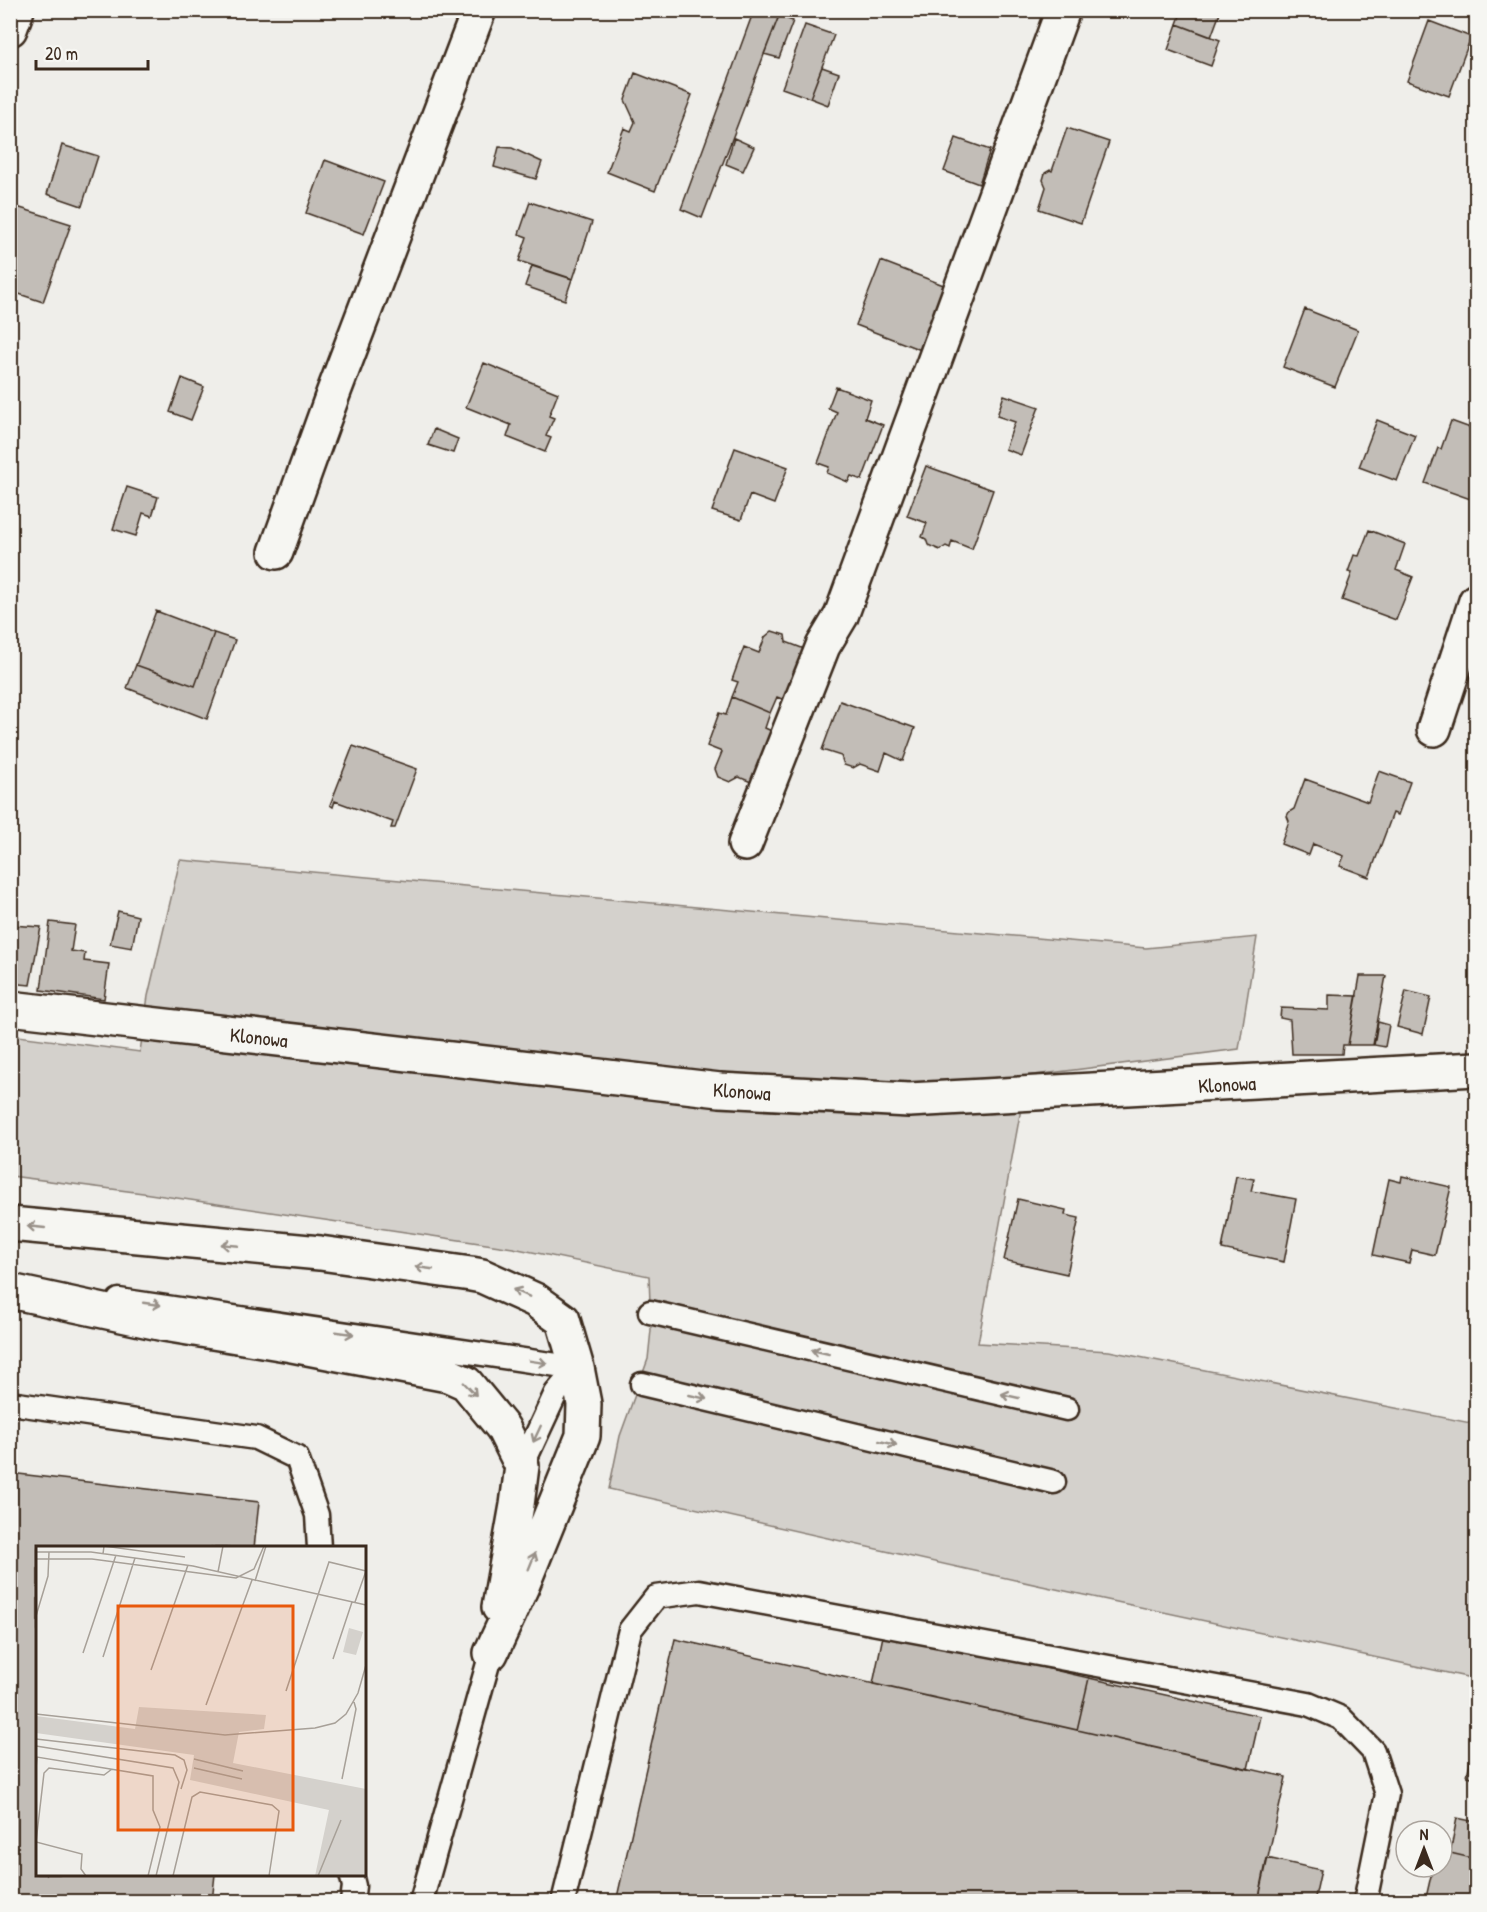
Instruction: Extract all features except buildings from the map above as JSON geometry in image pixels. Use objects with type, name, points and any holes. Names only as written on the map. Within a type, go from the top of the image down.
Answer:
[{"type":"street","points":[[10,29],[17,10]]},
{"type":"street","points":[[276,552],[333,394],[479,10]]},
{"type":"street","points":[[745,844],[823,646],[841,616],[1063,10]]},
{"type":"street","points":[[1434,729],[1476,601]]},
{"type":"street","name":"Klonowa","points":[[10,1008],[720,1090],[909,1101],[1476,1069]]},
{"type":"street","points":[[10,1224],[320,1253],[482,1276],[535,1300],[563,1320],[577,1368],[584,1404],[583,1436],[522,1586],[491,1653]]},
{"type":"street","points":[[10,1290],[164,1324],[292,1345],[448,1375],[466,1383],[503,1428],[522,1466],[518,1505],[491,1653]]},
{"type":"lane","points":[[10,1290],[126,1300],[577,1368]]},
{"type":"lane","points":[[650,1312],[1067,1409]]},
{"type":"lane","points":[[522,1466],[556,1393],[577,1368]]},
{"type":"lane","points":[[642,1384],[1054,1482]]},
{"type":"lane","points":[[10,1403],[256,1438],[297,1458],[317,1515],[319,1546]]},
{"type":"lane","points":[[563,1902],[630,1630],[656,1597],[699,1591],[1308,1704],[1341,1718],[1373,1751],[1387,1794],[1365,1902]]},
{"type":"lane","points":[[421,1902],[491,1653]]},
{"type":"lane","points":[[351,1876],[354,1886],[352,1902]]},
{"type":"shaded area","points":[[180,860],[1146,948],[1257,937],[1239,1049],[1027,1076],[978,1343],[1109,1351],[1476,1424],[1476,1679],[1042,1586],[609,1489],[620,1436],[648,1359],[651,1330],[649,1276],[513,1248],[143,1193],[11,1176],[11,1035],[140,1052],[148,996]]}]
